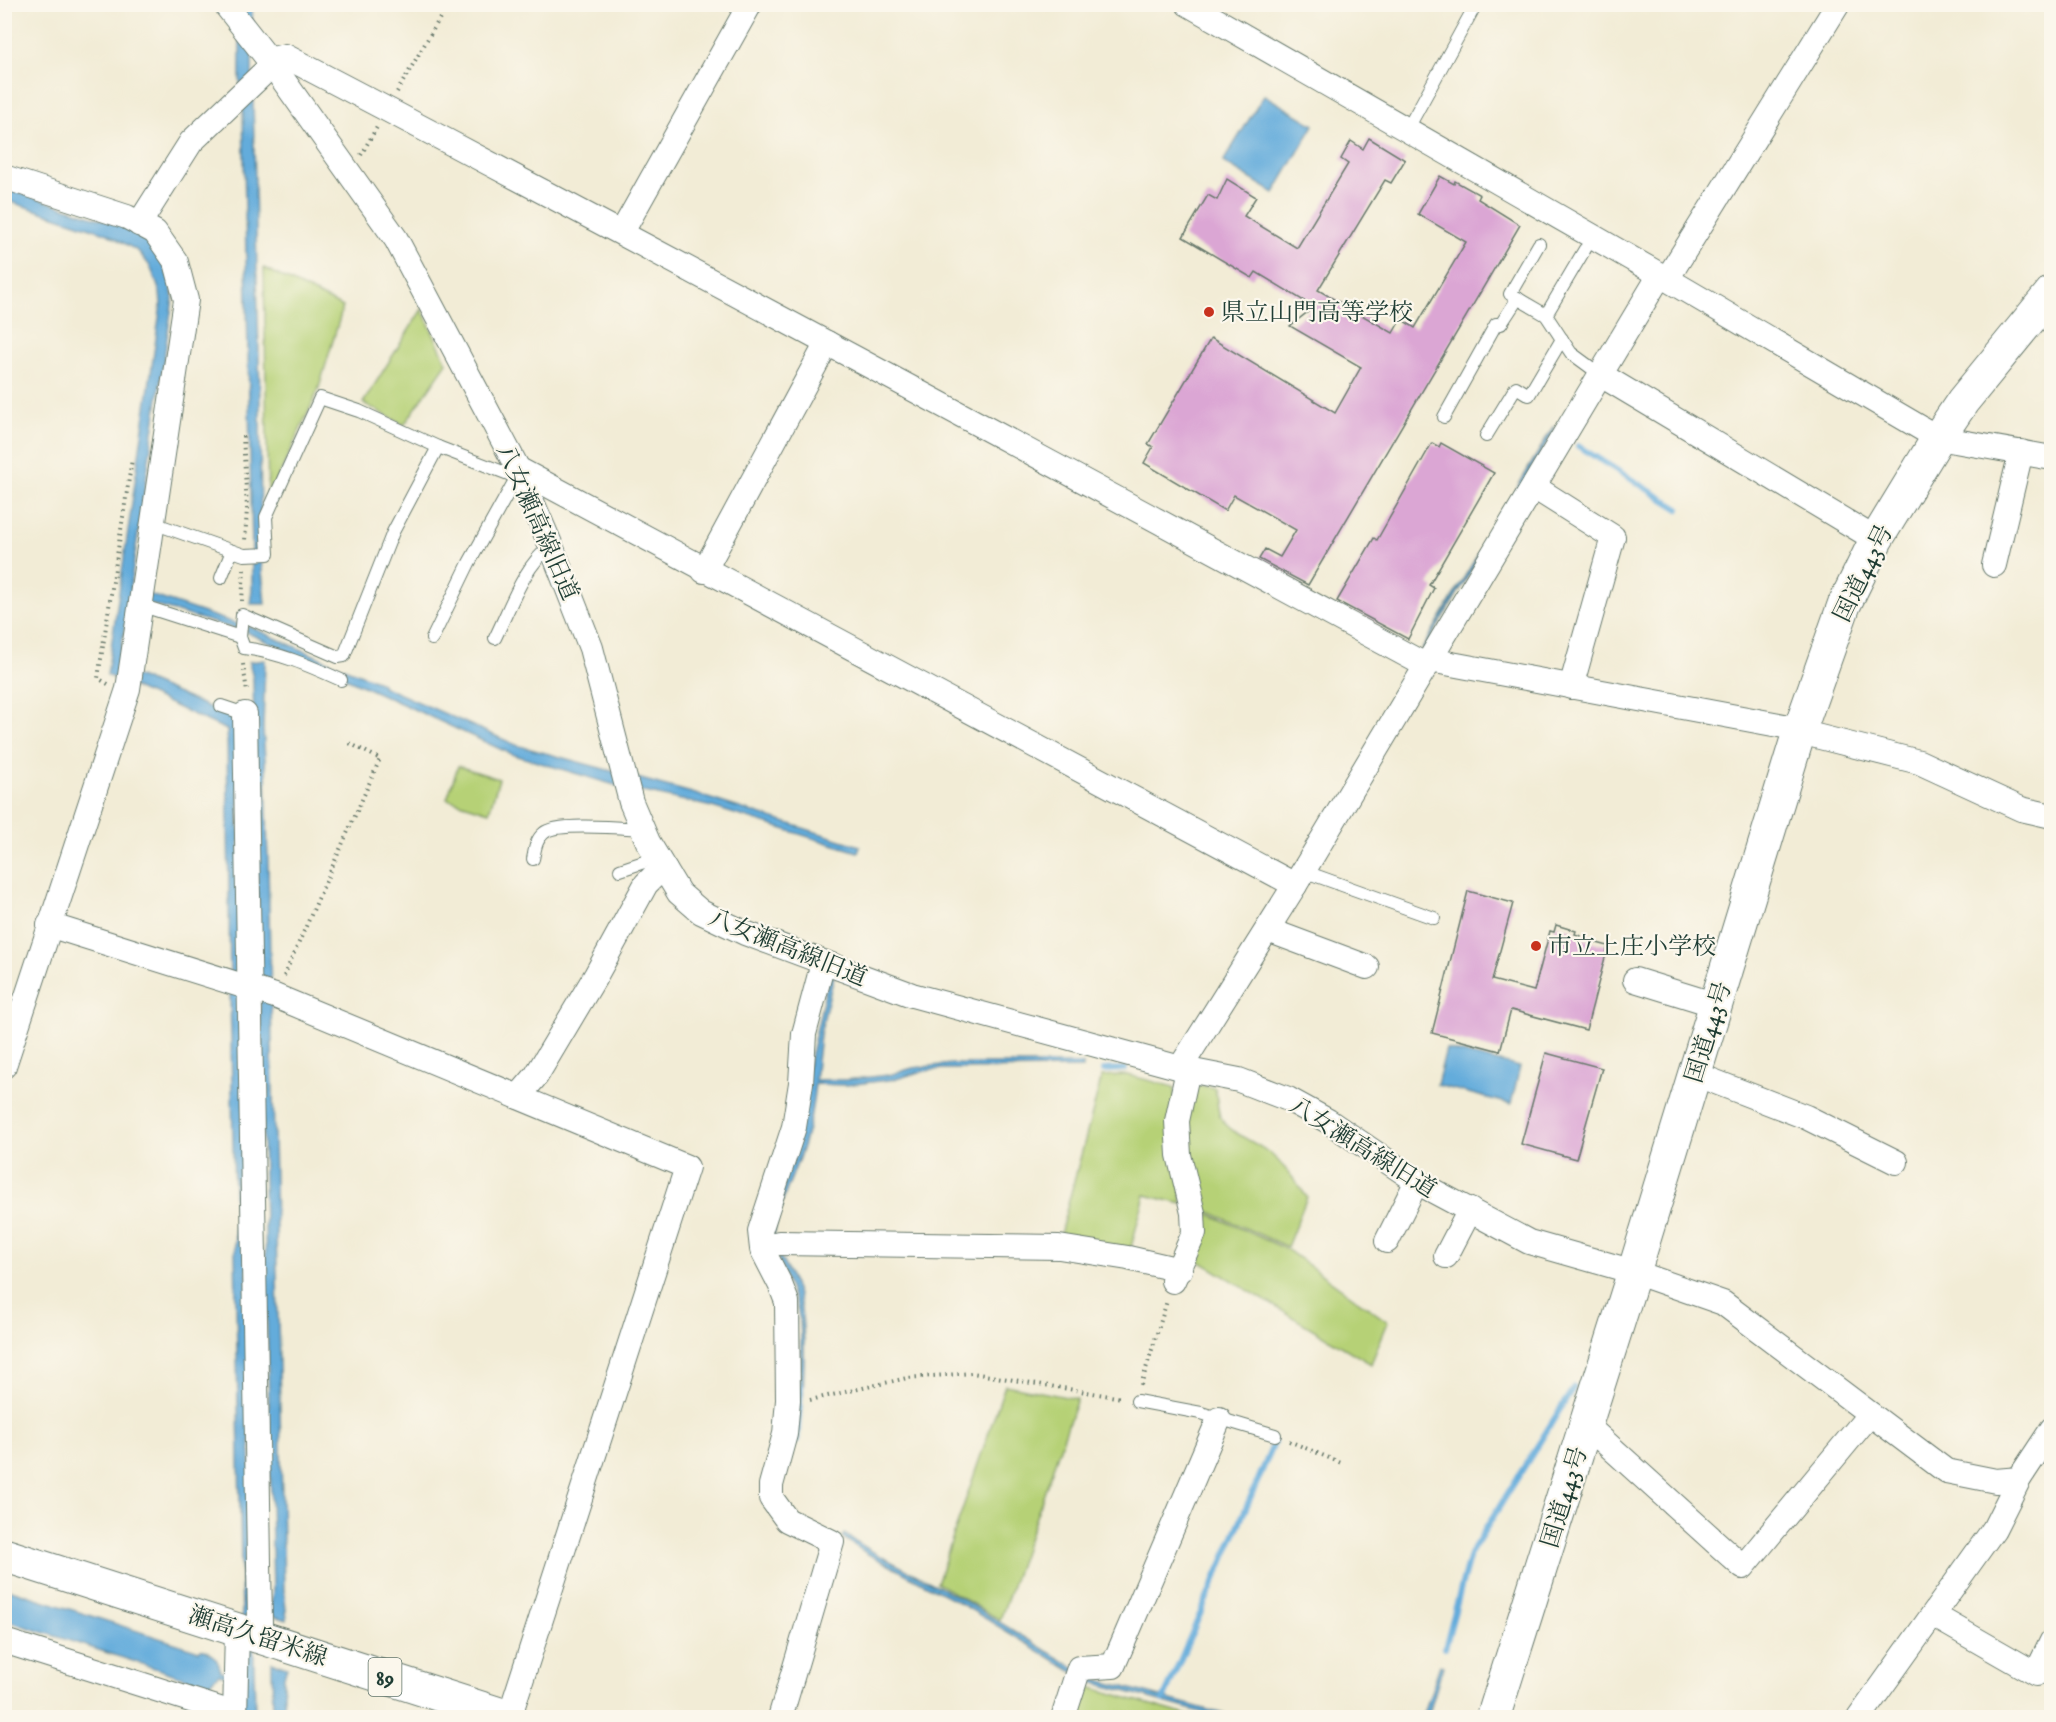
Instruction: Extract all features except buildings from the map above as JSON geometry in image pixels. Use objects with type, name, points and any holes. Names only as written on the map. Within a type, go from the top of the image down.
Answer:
[{"type":"main road","name":"国道443号","points":[[1493,1718],[1716,1005],[1808,733],[1844,605],[1876,540],[1938,438],[1963,401],[2052,292]]},
{"type":"main road","name":"瀬高久留米線","points":[[4,1555],[252,1629],[510,1717]]},
{"type":"street","name":"八女瀬高線旧道","points":[[225,4],[270,62],[396,239],[518,473],[551,546],[591,648],[631,802],[643,829],[660,863],[679,893],[701,912],[745,933],[912,995],[1184,1069],[1239,1080],[1288,1099],[1328,1121],[1417,1181],[1529,1242],[1634,1272],[1724,1303],[1946,1471],[1996,1481],[2019,1479]]},
{"type":"street","points":[[621,232],[750,4]]},
{"type":"street","points":[[1188,4],[1938,438],[2052,458]]},
{"type":"street","points":[[779,1243],[1059,1246],[1128,1258],[1177,1276],[1194,1233],[1193,1213],[1179,1155],[1177,1121],[1184,1069],[1601,375],[1838,4]]},
{"type":"street","points":[[139,224],[191,142],[270,62],[285,56],[621,232],[1429,663],[1571,687],[1808,733],[1919,762],[2021,809],[2052,816]]},
{"type":"street","points":[[4,177],[127,217],[155,232],[176,262],[186,300],[127,692],[4,1066]]},
{"type":"street","points":[[704,570],[827,343]]},
{"type":"street","points":[[1601,375],[1865,533]]},
{"type":"street","points":[[1994,565],[2021,452]]},
{"type":"street","points":[[518,473],[1299,878]]},
{"type":"street","points":[[1534,487],[1613,537],[1571,687]]},
{"type":"street","points":[[4,1641],[235,1716],[252,1629],[250,988],[245,714]]},
{"type":"street","points":[[518,1097],[536,1076],[660,863]]},
{"type":"street","points":[[49,925],[275,996],[687,1167],[510,1717]]},
{"type":"street","points":[[1268,930],[1367,967]]},
{"type":"street","points":[[780,1718],[832,1542],[787,1520],[771,1498],[771,1485],[786,1434],[787,1302],[762,1249],[760,1231],[794,1127],[801,1083],[804,1034],[823,963]]},
{"type":"street","points":[[1635,980],[1716,1005]]},
{"type":"street","points":[[1695,1074],[1806,1117],[1896,1162]]},
{"type":"street","points":[[1388,1241],[1417,1181]]},
{"type":"street","points":[[1446,1256],[1470,1210]]},
{"type":"street","points":[[1586,1425],[1743,1567],[1870,1414]]},
{"type":"street","points":[[1063,1718],[1079,1668],[1113,1666],[1219,1419]]},
{"type":"street","points":[[1858,1718],[1994,1529],[2019,1479],[2044,1455],[2052,1429]]},
{"type":"street","points":[[1932,1615],[2036,1674],[2052,1641]]},
{"type":"lane","points":[[1407,130],[1476,4]]},
{"type":"lane","points":[[1539,244],[1510,294],[1546,315],[1570,353],[1601,375]]},
{"type":"lane","points":[[1546,315],[1585,249]]},
{"type":"lane","points":[[1444,417],[1496,324],[1501,324],[1518,298]]},
{"type":"lane","points":[[1486,436],[1516,387],[1529,394],[1562,339]]},
{"type":"lane","points":[[153,523],[238,553],[268,554],[266,517],[320,398],[359,411],[438,447],[518,473],[469,563],[432,639]]},
{"type":"lane","points":[[242,643],[242,615],[338,657],[344,656],[393,532],[438,447]]},
{"type":"lane","points":[[495,638],[532,566],[542,552],[551,546]]},
{"type":"lane","points":[[221,578],[238,553]]},
{"type":"lane","points":[[141,605],[242,643],[296,659],[341,680]]},
{"type":"lane","points":[[221,706],[245,714]]},
{"type":"lane","points":[[533,859],[538,839],[546,830],[567,826],[643,829]]},
{"type":"lane","points":[[620,870],[644,862],[660,863]]},
{"type":"lane","points":[[1299,878],[1434,918]]},
{"type":"lane","points":[[1137,1401],[1201,1413],[1275,1435]]},
{"type":"path","points":[[242,615],[238,553],[247,508],[243,436]]},
{"type":"path","points":[[127,692],[104,683],[98,678],[132,459]]},
{"type":"path","points":[[242,643],[243,667],[247,684],[245,714]]},
{"type":"path","points":[[275,996],[380,759],[349,743]]},
{"type":"path","points":[[788,1400],[808,1400],[907,1378],[972,1373],[1137,1401],[1177,1276]]},
{"type":"path","points":[[1275,1435],[1341,1463]]},
{"type":"green space","points":[[264,268],[343,307],[318,391],[268,499]]},
{"type":"green space","points":[[422,309],[447,363],[404,425],[363,403]]},
{"type":"green space","points":[[458,766],[499,779],[489,812],[447,799]]},
{"type":"green space","points":[[1128,1075],[1174,1087],[1182,1204],[1145,1195],[1129,1255],[1058,1242],[1102,1076]]},
{"type":"green space","points":[[1192,1084],[1215,1088],[1220,1116],[1229,1128],[1274,1157],[1307,1197],[1287,1247],[1203,1209],[1185,1138]]},
{"type":"green space","points":[[1202,1211],[1286,1249],[1388,1322],[1371,1364],[1192,1257]]},
{"type":"green space","points":[[1005,1385],[1077,1399],[1000,1620],[937,1583]]},
{"type":"green space","points":[[1082,1685],[1193,1717],[1072,1718]]},
{"type":"water","points":[[242,5],[252,5],[261,560],[265,604],[250,604],[252,548],[243,110],[240,79]]},
{"type":"water","points":[[1264,95],[1314,125],[1274,193],[1223,162]]},
{"type":"water","points":[[5,188],[122,226],[148,243],[163,264],[170,280],[173,298],[130,588],[237,624],[236,629],[129,598],[119,664],[136,676],[223,713],[224,711],[230,714],[229,717],[237,720],[255,1717],[244,1717],[227,730],[107,675],[161,304],[160,293],[150,266],[138,251],[106,233],[5,200]]},
{"type":"water","points":[[1553,427],[1556,428],[1424,650],[1422,649]]},
{"type":"water","points":[[248,626],[382,683],[382,686],[516,745],[692,793],[860,846],[858,852],[712,807],[618,786],[511,754],[246,632]]},
{"type":"water","points":[[265,660],[263,729],[266,775],[284,1590],[287,1620],[270,1615],[273,1589],[253,678],[249,662]]},
{"type":"water","points":[[829,975],[834,976],[820,1034],[815,1080],[845,1080],[889,1075],[913,1068],[952,1064],[1083,1064],[1083,1068],[943,1069],[923,1071],[896,1079],[846,1085],[815,1084],[806,1136],[779,1211],[774,1235],[777,1249],[797,1291],[801,1311],[804,1371],[803,1395],[799,1395],[800,1321],[770,1233]]},
{"type":"water","points":[[1446,1049],[1520,1067],[1511,1104],[1437,1085]]},
{"type":"water","points":[[844,1534],[960,1598],[1091,1678],[1234,1717],[1218,1717],[1088,1681],[957,1601],[868,1554],[842,1537]]},
{"type":"water","points":[[5,1588],[199,1651],[201,1649],[209,1652],[221,1671],[226,1673],[225,1676],[219,1674],[207,1685],[5,1620]]},
{"type":"water","points":[[272,1662],[287,1667],[284,1676],[284,1717],[273,1717]]},
{"type":"water","points":[[1440,1665],[1443,1666],[1428,1717],[1423,1717]]},
{"type":"waterway","points":[[1578,446],[1679,509]]},
{"type":"waterway","points":[[1104,1070],[1125,1069]]},
{"type":"waterway","points":[[797,1441],[801,1387]]},
{"type":"waterway","points":[[1445,1648],[1470,1554],[1574,1387]]},
{"type":"waterway","points":[[1163,1700],[1274,1443]]},
{"type":"place","name":"県立山門高等学校","points":[[1209,312]]},
{"type":"place","name":"市立上庄小学校","points":[[1536,946]]}]
